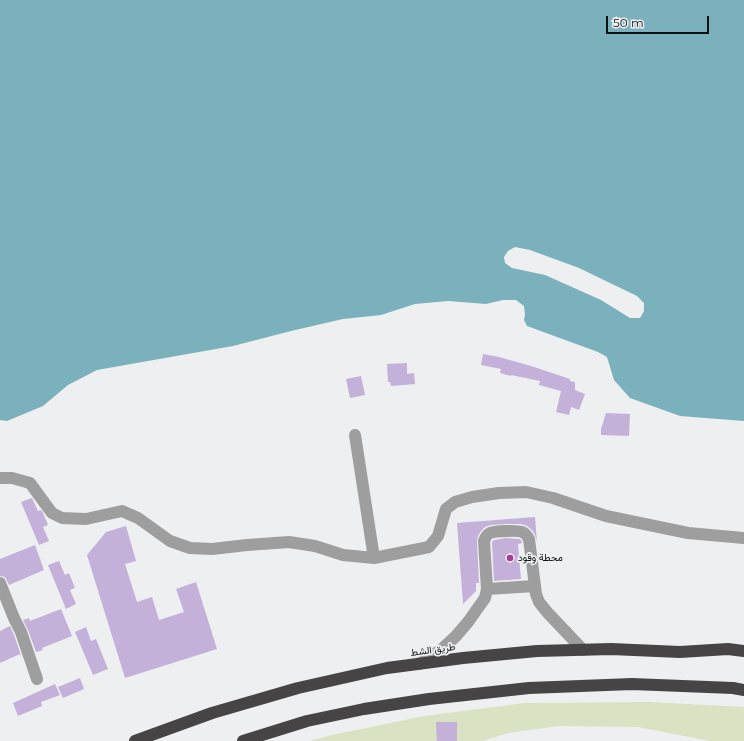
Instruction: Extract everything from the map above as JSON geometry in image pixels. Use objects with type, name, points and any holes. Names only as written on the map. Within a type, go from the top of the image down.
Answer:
[{"type":"highway","name":"طريق الشط","points":[[135,741],[212,713],[298,688],[386,668],[463,658],[537,651],[611,649],[680,652],[728,649],[744,651]]},
{"type":"highway","points":[[243,741],[307,721],[364,709],[429,699],[529,688],[632,684],[733,688],[744,690]]},
{"type":"lane","points":[[355,435],[374,558]]},
{"type":"lane","points":[[0,478],[12,478],[30,483],[52,513],[62,518],[86,519],[122,511],[138,518],[170,541],[190,548],[212,549],[289,542],[315,546],[343,555],[374,558],[429,547],[438,536],[446,509],[455,502],[472,497],[499,493],[526,492],[553,498],[606,516],[688,533],[744,538]]},
{"type":"lane","points":[[419,664],[436,653],[456,636],[485,598],[487,588],[484,541],[485,538],[492,532],[517,530],[525,534],[529,539],[536,594],[542,608],[583,650]]},
{"type":"lane","points":[[0,583],[21,632],[37,679]]},
{"type":"lane","points":[[487,588],[535,586]]},
{"type":"green space","points":[[649,702],[744,707],[744,741],[710,741],[638,727],[559,726],[508,733],[483,741],[309,741],[424,716],[525,703]]},
{"type":"water","points":[[0,0],[744,0],[744,421],[680,416],[630,398],[614,380],[607,357],[598,352],[527,326],[524,320],[524,306],[516,300],[503,300],[486,304],[448,301],[415,304],[381,315],[343,319],[233,346],[97,370],[68,385],[43,406],[7,421],[0,420]]},
{"type":"pier","points":[[515,247],[530,250],[579,268],[637,296],[644,303],[644,311],[640,318],[630,318],[601,300],[545,275],[512,268],[505,263],[504,257],[508,251]]},
{"type":"building","points":[[483,354],[531,366],[570,379],[570,381],[575,382],[575,390],[585,394],[579,410],[571,407],[569,415],[556,412],[561,391],[539,385],[540,381],[511,376],[500,373],[501,369],[481,365]]},
{"type":"building","points":[[407,363],[407,374],[414,373],[415,384],[391,386],[390,382],[388,382],[387,364]]},
{"type":"building","points":[[361,376],[365,395],[350,398],[346,379]]},
{"type":"building","points":[[606,413],[630,414],[629,436],[601,435],[601,429]]},
{"type":"building","points":[[32,498],[38,511],[41,510],[43,513],[48,525],[43,527],[49,541],[39,545],[21,502]]},
{"type":"building","points":[[535,517],[537,542],[532,530],[521,524],[491,525],[485,527],[481,531],[477,541],[479,583],[476,583],[476,591],[463,604],[457,523]]},
{"type":"building","points":[[126,526],[136,561],[125,564],[137,602],[152,597],[159,620],[184,612],[176,589],[196,582],[217,649],[125,678],[87,555],[106,532]]},
{"type":"building","points":[[506,538],[520,539],[522,542],[518,544],[521,579],[494,581],[492,542],[494,540]]},
{"type":"building","points":[[35,545],[44,570],[9,585],[5,577],[0,576],[0,559]]},
{"type":"building","points":[[59,561],[65,575],[69,573],[75,588],[70,590],[76,604],[66,609],[48,565]]},
{"type":"building","points":[[61,609],[72,636],[42,648],[43,650],[36,652],[23,620],[29,618],[30,621]]},
{"type":"building","points":[[10,626],[22,658],[20,654],[0,663],[0,631]]},
{"type":"building","points":[[86,627],[91,641],[96,639],[108,669],[93,675],[75,632]]},
{"type":"building","points":[[80,678],[84,689],[63,698],[58,687]]},
{"type":"building","points":[[55,684],[60,695],[41,702],[42,706],[18,716],[13,703]]},
{"type":"building","points":[[436,722],[457,722],[457,741],[437,741]]},
{"type":"place","name":"محطة وقود","points":[[510,558]]}]
